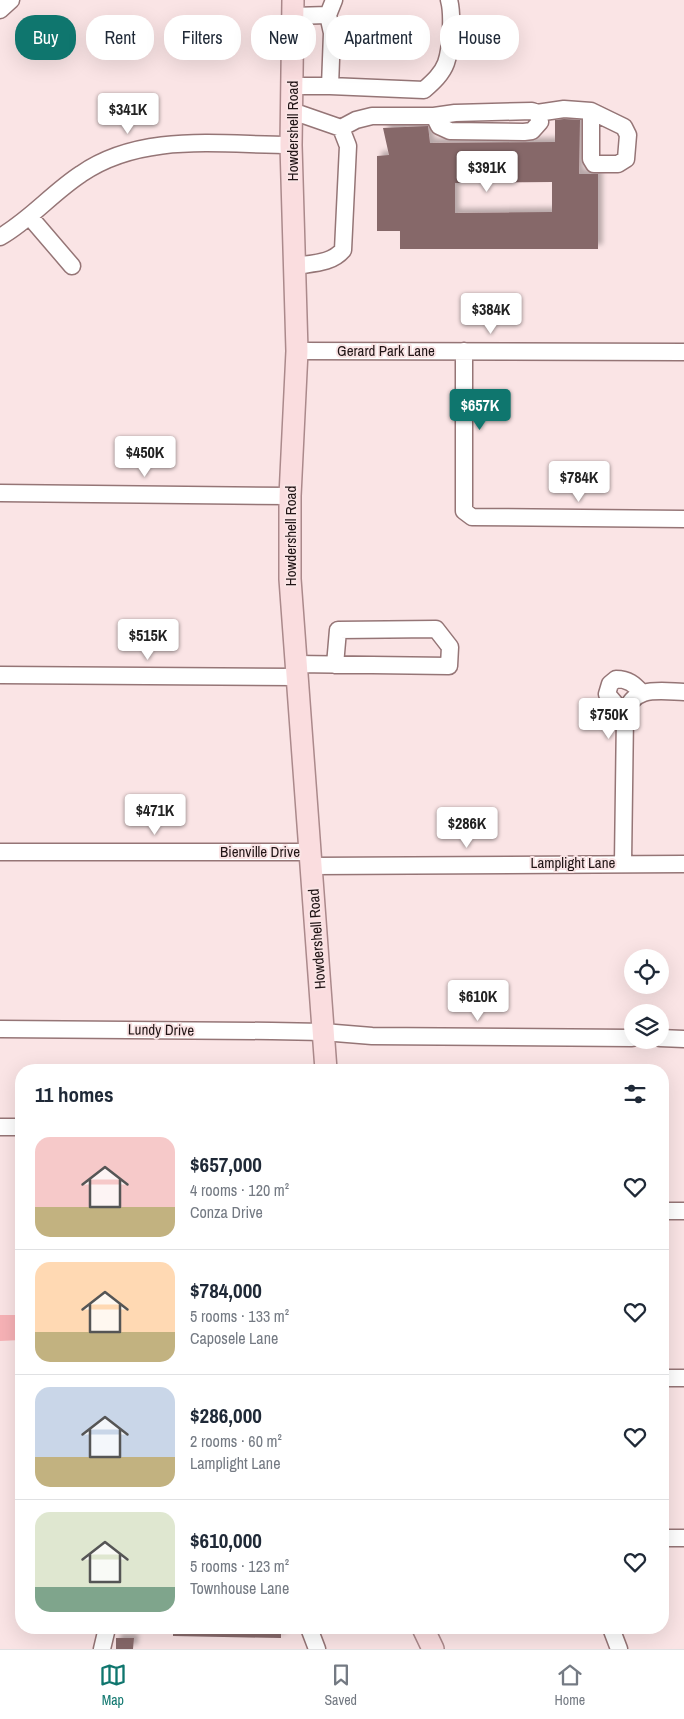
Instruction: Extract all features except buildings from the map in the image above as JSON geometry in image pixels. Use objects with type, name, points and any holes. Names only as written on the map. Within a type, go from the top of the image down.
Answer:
[{"type":"main road","name":"Howdershell Road","points":[[293,8],[291,145],[297,351],[290,496],[290,579],[326,1064]]},
{"type":"main road","points":[[426,1634],[433,1649]]},
{"type":"street","points":[[0,10],[11,0]]},
{"type":"street","points":[[293,8],[328,15],[334,0]]},
{"type":"street","points":[[293,86],[424,90],[436,80],[447,62],[452,10],[450,0]]},
{"type":"street","points":[[330,86],[331,60]]},
{"type":"street","points":[[292,111],[341,128],[356,120],[372,116],[434,116],[439,126],[450,131],[524,132],[536,128],[540,122],[537,113],[564,109],[591,111]]},
{"type":"street","points":[[295,266],[337,258],[343,250],[348,146],[341,128]]},
{"type":"street","points":[[0,237],[30,217],[82,173],[112,156],[130,150],[150,146],[181,144],[291,145]]},
{"type":"street","points":[[30,217],[72,266]]},
{"type":"street","name":"Gerard Park Lane","points":[[297,351],[684,352]]},
{"type":"street","points":[[464,351],[464,511],[472,517],[684,519]]},
{"type":"street","points":[[0,493],[290,496]]},
{"type":"street","points":[[0,675],[296,671],[336,664],[449,666],[450,648],[436,629],[338,630],[336,664]]},
{"type":"street","points":[[625,715],[607,694],[610,684],[616,679],[624,679],[634,684],[642,693]]},
{"type":"street","points":[[623,863],[625,715],[628,704],[634,697],[642,693],[684,692]]},
{"type":"street","name":"Bienville Drive","points":[[0,852],[311,859]]},
{"type":"street","name":"Lamplight Lane","points":[[311,859],[684,864]]},
{"type":"street","name":"Lundy Drive","points":[[0,1029],[323,1032],[372,1036],[624,1038]]},
{"type":"street","points":[[669,1038],[684,1039]]},
{"type":"street","points":[[0,1127],[15,1128]]},
{"type":"street","points":[[669,1211],[684,1211]]},
{"type":"street","points":[[669,1378],[684,1378]]},
{"type":"street","points":[[669,1538],[684,1538]]},
{"type":"street","points":[[102,1649],[106,1634]]},
{"type":"street","points":[[312,1634],[318,1649]]},
{"type":"street","points":[[614,1634],[620,1649]]},
{"type":"shaded area","points":[[0,1315],[15,1315],[15,1340],[0,1341]]}]
